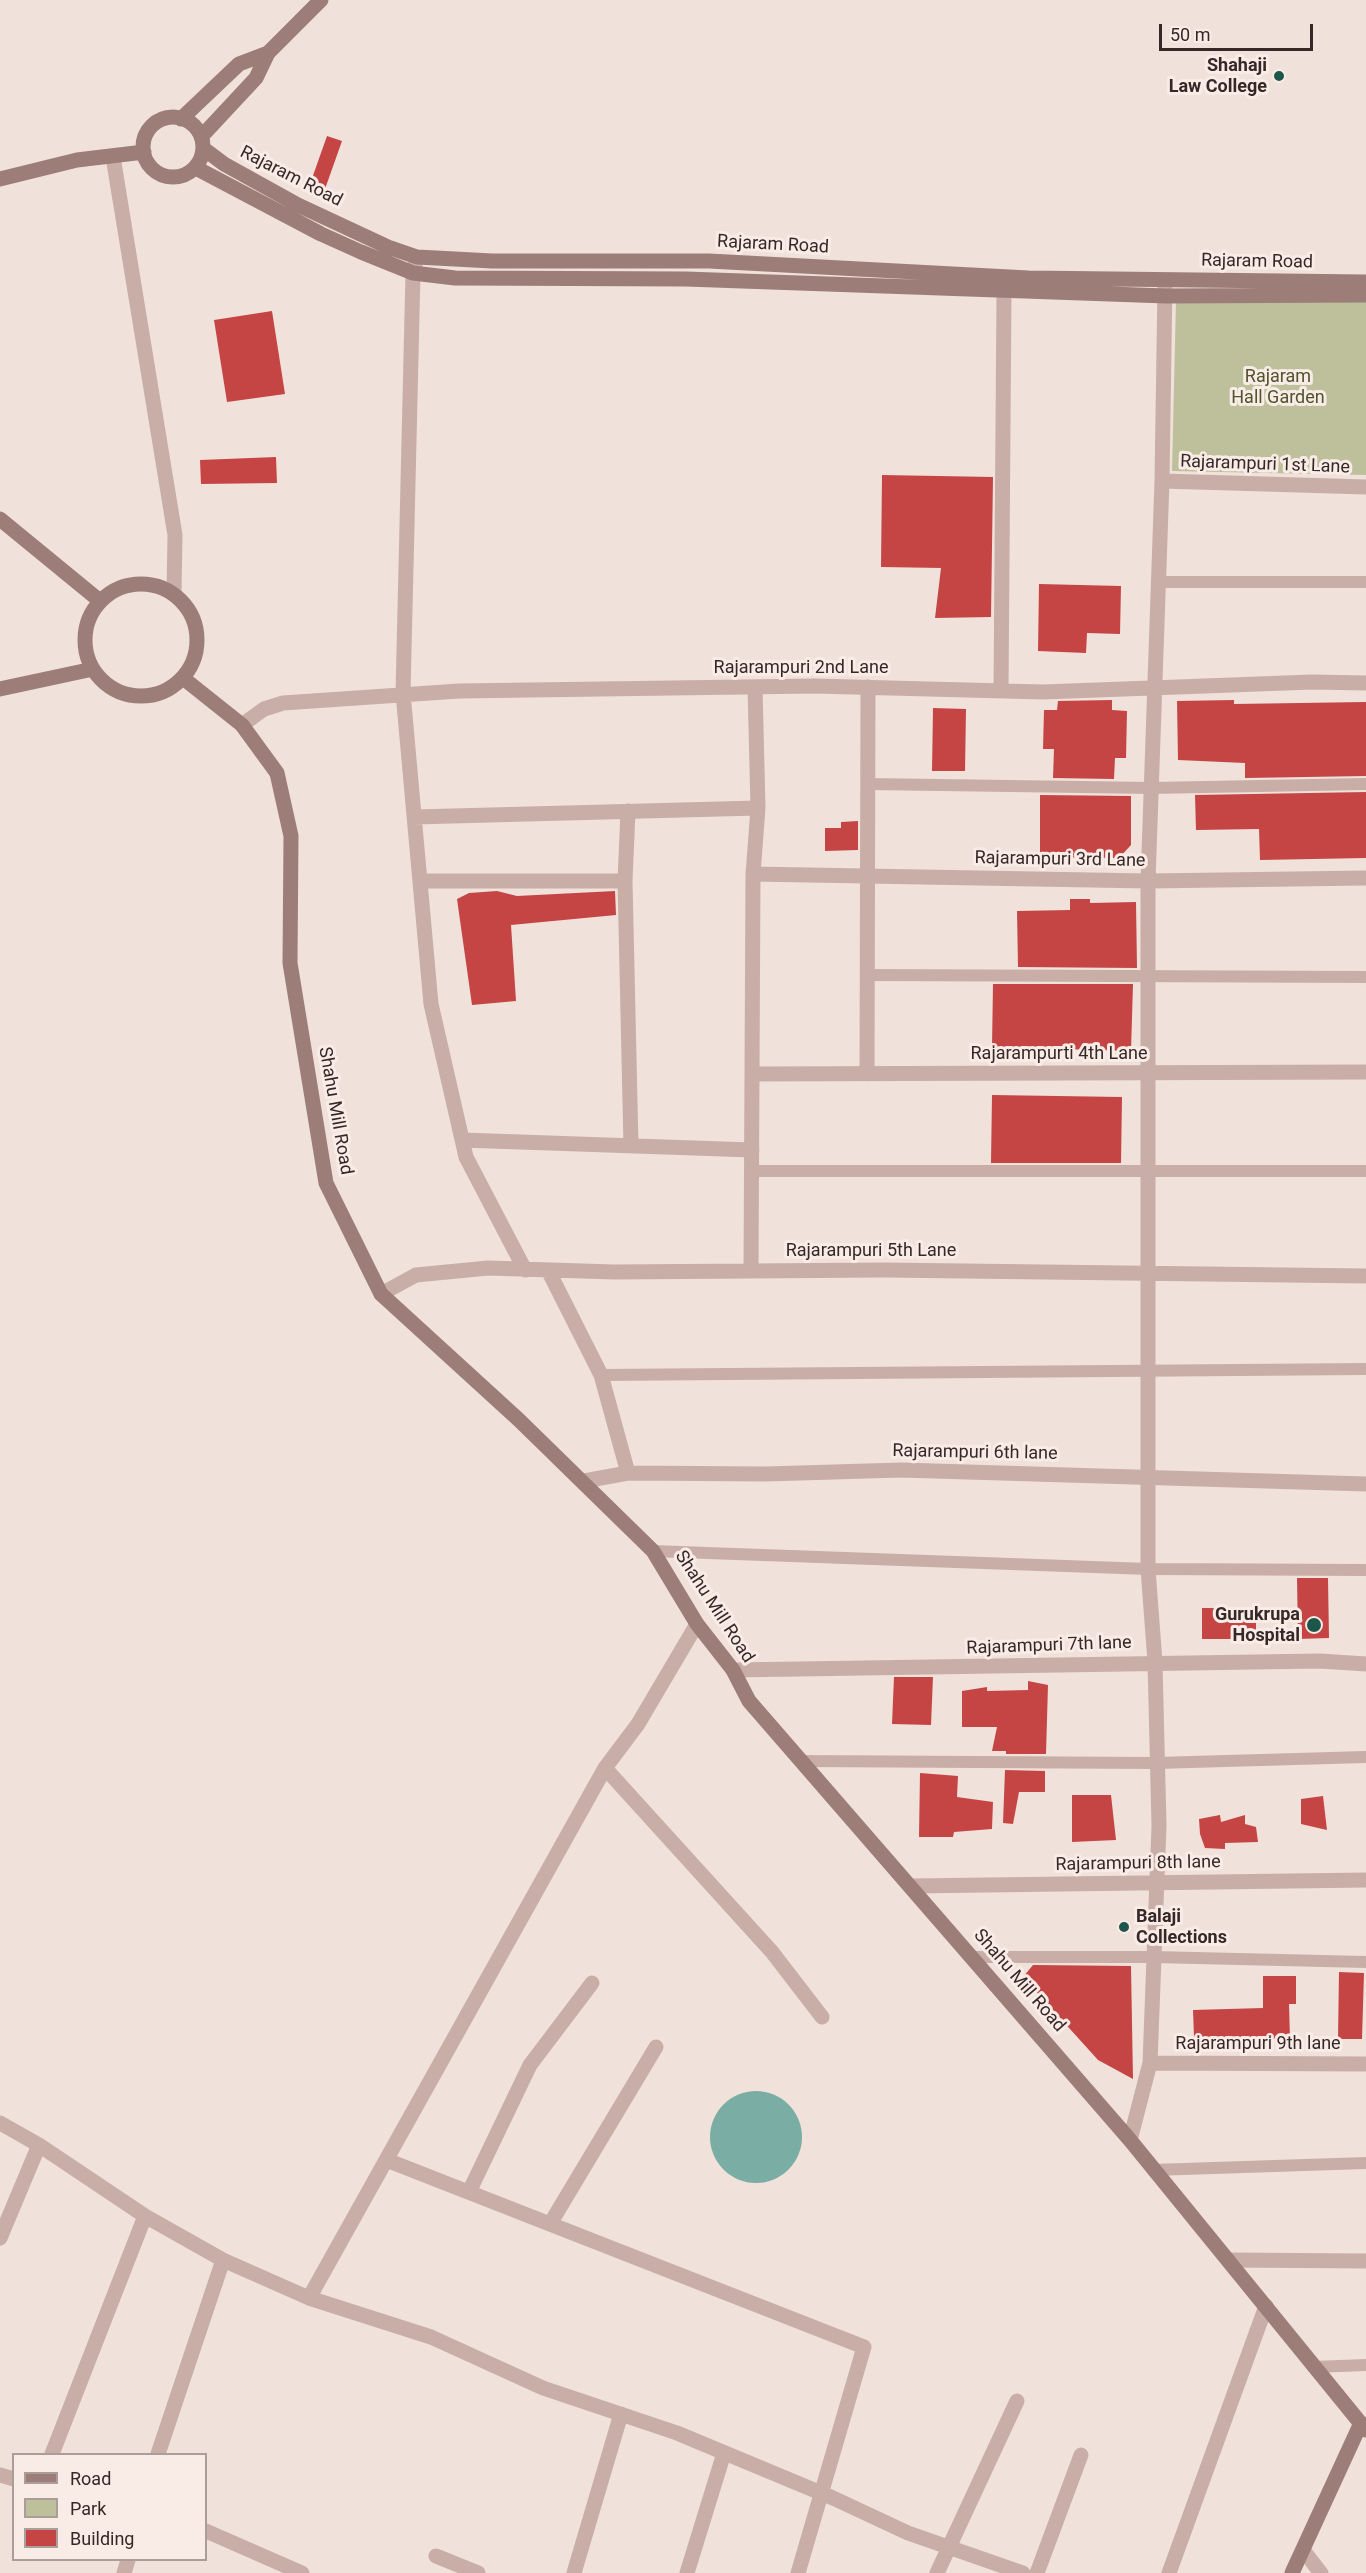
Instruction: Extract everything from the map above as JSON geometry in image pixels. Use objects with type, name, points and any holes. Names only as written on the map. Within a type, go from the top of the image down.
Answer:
[{"type":"main road","points":[[202,143],[191,123],[182,119],[162,120],[153,125],[145,137],[144,152],[153,169],[170,177],[188,174],[196,168],[202,143],[256,78],[268,53],[321,0]]},
{"type":"main road","points":[[182,119],[239,64],[268,53]]},
{"type":"main road","name":"Rajaram Road","points":[[202,143],[224,164],[298,205],[388,247],[415,265],[492,261],[709,261],[1165,288],[1366,282]]},
{"type":"main road","points":[[0,179],[77,160],[113,158],[144,152]]},
{"type":"main road","points":[[196,168],[321,234],[455,278],[674,279],[1004,292],[1165,288],[1366,295]]},
{"type":"main road","points":[[0,519],[100,602]]},
{"type":"main road","points":[[133,585],[153,585],[174,593],[194,621],[198,639],[195,658],[183,678],[173,687],[157,694],[138,697],[120,693],[105,683],[93,669],[86,652],[85,634],[90,617],[100,602],[115,590],[133,585]]},
{"type":"main road","points":[[0,689],[93,669]]},
{"type":"main road","name":"Shahu Mill Road","points":[[183,678],[204,692],[242,725],[277,773],[291,836],[290,963],[326,1183],[381,1294],[584,1481],[653,1551],[697,1624],[733,1670],[749,1701],[1130,2140],[1363,2426]]},
{"type":"main road","points":[[1292,2573],[1363,2426]]},
{"type":"street","points":[[113,158],[175,535],[174,593]]},
{"type":"street","points":[[415,265],[403,693],[430,1004],[466,1157],[525,1270]]},
{"type":"street","points":[[1130,2140],[1150,2063],[1157,1883],[1155,1662],[1148,1569],[1148,881],[1162,482],[1165,288]]},
{"type":"street","points":[[1001,691],[1004,292]]},
{"type":"street","name":"Rajarampuri 1st Lane","points":[[1162,482],[1366,487]]},
{"type":"street","name":"Rajarampuri 2nd Lane","points":[[242,725],[264,709],[283,703],[403,693],[754,687],[868,687],[1001,691],[1312,682],[1366,683]]},
{"type":"street","points":[[752,1271],[753,874],[758,808],[754,687]]},
{"type":"street","points":[[867,1074],[868,687]]},
{"type":"street","points":[[414,817],[758,808]]},
{"type":"street","points":[[628,811],[625,880],[631,1146]]},
{"type":"street","name":"Rajarampuri 3rd Lane","points":[[753,874],[1148,881],[1366,878]]},
{"type":"street","points":[[420,881],[625,880]]},
{"type":"street","name":"Rajarampurti 4th Lane","points":[[752,1074],[1366,1072]]},
{"type":"street","points":[[462,1140],[752,1150]]},
{"type":"street","name":"Rajarampuri 5th Lane","points":[[381,1294],[416,1275],[488,1268],[614,1272],[1148,1273],[1366,1276]]},
{"type":"street","points":[[548,1270],[601,1375],[628,1473]]},
{"type":"street","name":"Rajarampuri 6th lane","points":[[584,1481],[628,1473],[766,1474],[901,1470],[1366,1484]]},
{"type":"street","points":[[309,2298],[388,2161],[605,1768],[638,1724],[697,1624]]},
{"type":"street","name":"Rajarampuri 7th lane","points":[[733,1670],[1155,1662],[1320,1661],[1366,1664]]},
{"type":"street","points":[[605,1768],[772,1952],[822,2017]]},
{"type":"street","name":"Rajarampuri 8th lane","points":[[911,1886],[1366,1880]]},
{"type":"street","points":[[470,2192],[530,2065],[592,1983]]},
{"type":"street","points":[[550,2224],[656,2047]]},
{"type":"street","name":"Rajarampuri 9th lane","points":[[1150,2063],[1366,2064]]},
{"type":"street","points":[[0,2123],[39,2145],[145,2216],[223,2260],[309,2298],[431,2337],[543,2388],[621,2414],[724,2453],[821,2493],[908,2533],[1023,2573]]},
{"type":"street","points":[[0,2238],[39,2145]]},
{"type":"street","points":[[388,2161],[864,2346],[798,2573]]},
{"type":"street","points":[[52,2453],[145,2216]]},
{"type":"street","points":[[158,2453],[223,2260]]},
{"type":"street","points":[[1230,2260],[1366,2260]]},
{"type":"street","points":[[1169,2573],[1266,2306]]},
{"type":"street","points":[[937,2573],[947,2546],[1017,2401]]},
{"type":"street","points":[[574,2573],[621,2414]]},
{"type":"street","points":[[687,2573],[724,2453]]},
{"type":"street","points":[[1037,2573],[1081,2455]]},
{"type":"street","points":[[207,2531],[302,2573]]},
{"type":"street","points":[[1303,2550],[1321,2573]]},
{"type":"street","points":[[436,2556],[478,2573]]},
{"type":"lane","points":[[1159,582],[1366,582]]},
{"type":"lane","points":[[868,784],[1152,788],[1366,784]]},
{"type":"lane","points":[[867,975],[1148,978],[1366,977]]},
{"type":"lane","points":[[752,1171],[1366,1171]]},
{"type":"lane","points":[[601,1375],[1366,1369]]},
{"type":"lane","points":[[653,1551],[1148,1569],[1366,1570]]},
{"type":"lane","points":[[801,1761],[1156,1762],[1366,1757]]},
{"type":"lane","points":[[972,1957],[1153,1957],[1366,1962]]},
{"type":"lane","points":[[1153,2170],[1366,2163]]},
{"type":"lane","points":[[1313,2367],[1366,2365]]},
{"type":"green space","name":"Rajaram Hall Garden","points":[[1176,300],[1366,300],[1366,475],[1172,471]]},
{"type":"water","points":[[756,2091],[773,2095],[788,2105],[798,2120],[802,2137],[798,2154],[788,2169],[773,2179],[756,2183],[739,2179],[724,2169],[714,2154],[710,2137],[714,2120],[724,2105],[739,2095]]},
{"type":"building","points":[[327,136],[342,141],[325,189],[310,184]]},
{"type":"building","points":[[272,311],[285,394],[227,402],[214,320]]},
{"type":"building","points":[[276,457],[277,483],[201,484],[200,460]]},
{"type":"building","points":[[882,475],[993,477],[991,617],[935,618],[941,568],[881,567]]},
{"type":"building","points":[[1039,584],[1121,586],[1120,634],[1087,633],[1086,653],[1038,651]]},
{"type":"building","points":[[1112,700],[1112,710],[1127,711],[1126,758],[1115,758],[1114,779],[1053,778],[1054,749],[1043,749],[1044,710],[1057,710],[1058,701]]},
{"type":"building","points":[[1234,700],[1234,704],[1366,702],[1366,776],[1245,778],[1245,763],[1178,760],[1177,701]]},
{"type":"building","points":[[933,708],[966,709],[965,771],[932,771]]},
{"type":"building","points":[[1366,792],[1366,858],[1260,860],[1259,829],[1196,830],[1195,795]]},
{"type":"building","points":[[1040,795],[1131,796],[1131,845],[1119,858],[1040,857]]},
{"type":"building","points":[[858,821],[858,850],[825,851],[825,828],[841,828],[841,822]]},
{"type":"building","points":[[497,891],[517,896],[615,891],[616,915],[511,925],[516,1001],[472,1005],[457,899],[469,893]]},
{"type":"building","points":[[1070,899],[1090,899],[1090,903],[1136,902],[1137,968],[1018,967],[1017,911],[1070,910]]},
{"type":"building","points":[[993,984],[1133,984],[1131,1051],[992,1047]]},
{"type":"building","points":[[992,1095],[1122,1097],[1121,1163],[991,1163]]},
{"type":"building","points":[[1297,1578],[1328,1578],[1329,1638],[1298,1639]]},
{"type":"building","points":[[1202,1608],[1256,1608],[1256,1639],[1202,1639]]},
{"type":"building","points":[[894,1677],[933,1677],[931,1725],[892,1724]]},
{"type":"building","points":[[1028,1681],[1048,1685],[1046,1754],[1006,1754],[1006,1751],[992,1751],[997,1727],[962,1727],[962,1691],[987,1687],[987,1691],[1028,1690]]},
{"type":"building","points":[[1005,1770],[1045,1771],[1045,1792],[1019,1792],[1013,1824],[1003,1823]]},
{"type":"building","points":[[920,1773],[958,1776],[957,1797],[993,1802],[992,1829],[954,1832],[953,1837],[919,1837]]},
{"type":"building","points":[[1072,1795],[1111,1795],[1116,1840],[1072,1842]]},
{"type":"building","points":[[1323,1796],[1327,1830],[1301,1824],[1301,1799]]},
{"type":"building","points":[[1220,1815],[1221,1822],[1245,1815],[1245,1824],[1256,1827],[1258,1842],[1225,1843],[1225,1849],[1205,1848],[1200,1834],[1199,1819]]},
{"type":"building","points":[[1033,1965],[1131,1966],[1133,2079],[1098,2060],[1023,1977]]},
{"type":"building","points":[[1339,1972],[1364,1973],[1362,2039],[1338,2039]]},
{"type":"building","points":[[1263,1976],[1296,1976],[1296,2004],[1289,2004],[1290,2039],[1194,2037],[1193,2010],[1263,2008]]},
{"type":"place","name":"Shahaji Law College","points":[[1279,76]]},
{"type":"place","name":"Gurukrupa Hospital","points":[[1314,1625]]},
{"type":"place","name":"Balaji Collections","points":[[1124,1927]]}]
